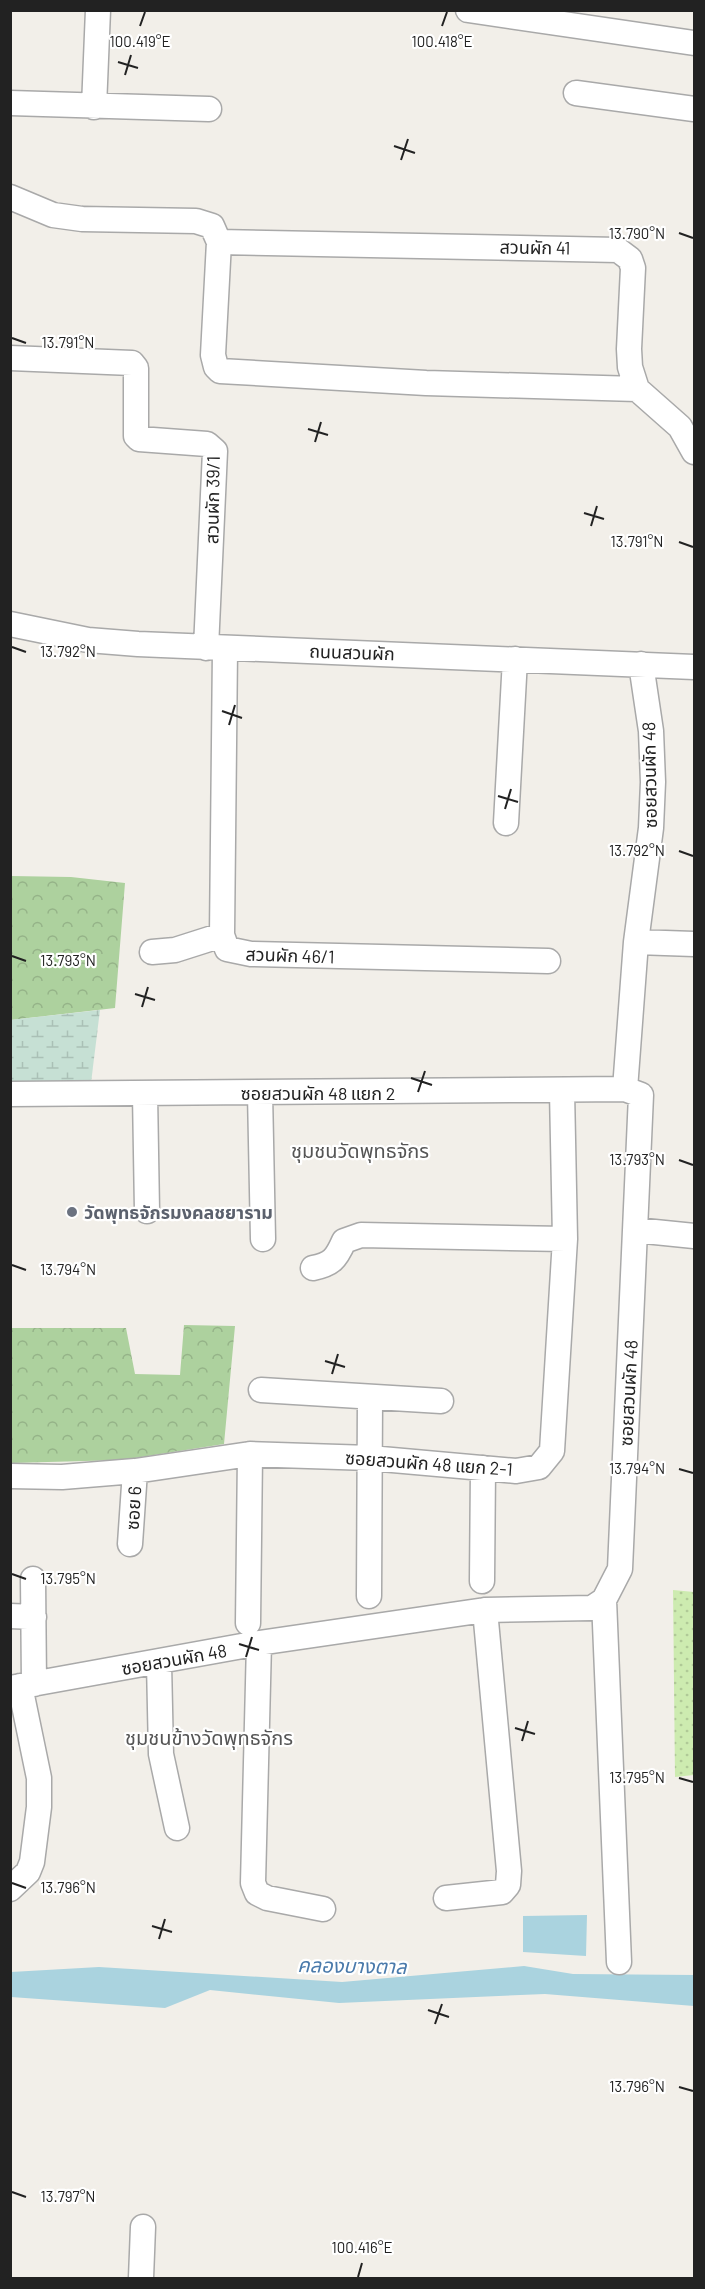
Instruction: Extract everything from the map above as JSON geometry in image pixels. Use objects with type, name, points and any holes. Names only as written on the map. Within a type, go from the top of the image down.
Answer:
[{"type":"street","points":[[94,107],[98,10]]},
{"type":"street","points":[[468,10],[694,43]]},
{"type":"street","points":[[576,93],[694,109]]},
{"type":"street","points":[[10,103],[209,109]]},
{"type":"street","points":[[10,197],[53,215],[82,219],[207,222],[212,226],[219,242],[213,355],[216,367],[220,371],[426,383],[637,388],[680,427],[694,452]]},
{"type":"street","name":"สวนผัก 41","points":[[219,242],[618,250],[630,259],[633,268],[628,349],[630,367],[637,388]]},
{"type":"street","name":"สวนผัก 39/1","points":[[10,358],[132,363],[136,368],[136,436],[140,440],[207,444],[215,451],[215,649]]},
{"type":"street","name":"ถนนสวนผัก","points":[[10,624],[88,640],[215,649],[694,667]]},
{"type":"street","name":"สวนผัก 46/1","points":[[215,649],[222,935],[227,949],[251,954],[548,961]]},
{"type":"street","points":[[506,823],[514,659]]},
{"type":"street","name":"ซอยสวนผัก 48","points":[[22,1686],[159,1663],[254,1633],[485,1610],[592,1608],[604,1600],[620,1569],[641,1095],[625,1089],[636,942],[651,828],[653,782],[651,731],[641,664]]},
{"type":"street","points":[[152,952],[175,950],[222,935]]},
{"type":"street","points":[[636,942],[694,944]]},
{"type":"street","name":"ซอยสวนผัก 48 แยก 2","points":[[10,1094],[625,1089]]},
{"type":"street","name":"ซอยสวนผัก 48 แยก 2-1","points":[[10,1476],[62,1477],[135,1471],[250,1454],[370,1458],[516,1471],[539,1467],[552,1451],[565,1239],[562,1090]]},
{"type":"street","points":[[260,1093],[263,1239]]},
{"type":"street","points":[[145,1094],[147,1211]]},
{"type":"street","points":[[635,1230],[694,1236]]},
{"type":"street","points":[[313,1268],[329,1264],[338,1256],[344,1241],[361,1235],[565,1239]]},
{"type":"street","points":[[261,1390],[441,1401]]},
{"type":"street","points":[[369,1596],[370,1398]]},
{"type":"street","points":[[250,1454],[254,1633],[253,1883],[257,1893],[267,1898],[323,1908]]},
{"type":"street","points":[[482,1581],[483,1468]]},
{"type":"street","name":"ซอย 6","points":[[130,1544],[135,1471]]},
{"type":"street","points":[[10,1889],[28,1872],[32,1862],[39,1807],[39,1778],[22,1686],[22,1616],[33,1580]]},
{"type":"street","points":[[604,1600],[619,1962]]},
{"type":"street","points":[[446,1898],[502,1892],[508,1886],[509,1871],[485,1610]]},
{"type":"street","points":[[159,1663],[161,1754],[177,1828]]},
{"type":"street","points":[[141,2278],[143,2227]]},
{"type":"green space","points":[[11,876],[71,877],[125,883],[115,1008],[11,1020]]},
{"type":"green space","points":[[100,1010],[91,1083],[11,1084],[10,1020]]},
{"type":"green space","points":[[184,1325],[235,1326],[224,1444],[122,1460],[11,1463],[11,1328],[126,1328],[135,1374],[180,1375]]},
{"type":"green space","points":[[673,1590],[694,1592],[694,1775],[675,1777]]},
{"type":"water","points":[[587,1915],[586,1956],[523,1952],[523,1916]]},
{"type":"water","points":[[524,1966],[573,1974],[694,1975],[694,2006],[545,1994],[339,2003],[210,1990],[165,2008],[11,1997],[11,1972],[99,1967],[342,1982]]},
{"type":"place","name":"วัดพุทธจักรมงคลชยาราม","points":[[72,1212]]},
{"type":"district","name":"ชุมชนวัดพุทธจักร","points":[[360,1150]]},
{"type":"district","name":"ชุมชนข้างวัดพุทธจักร","points":[[209,1737]]},
{"type":"water label","name":"คลองบางตาล","points":[[352,1965]]}]
